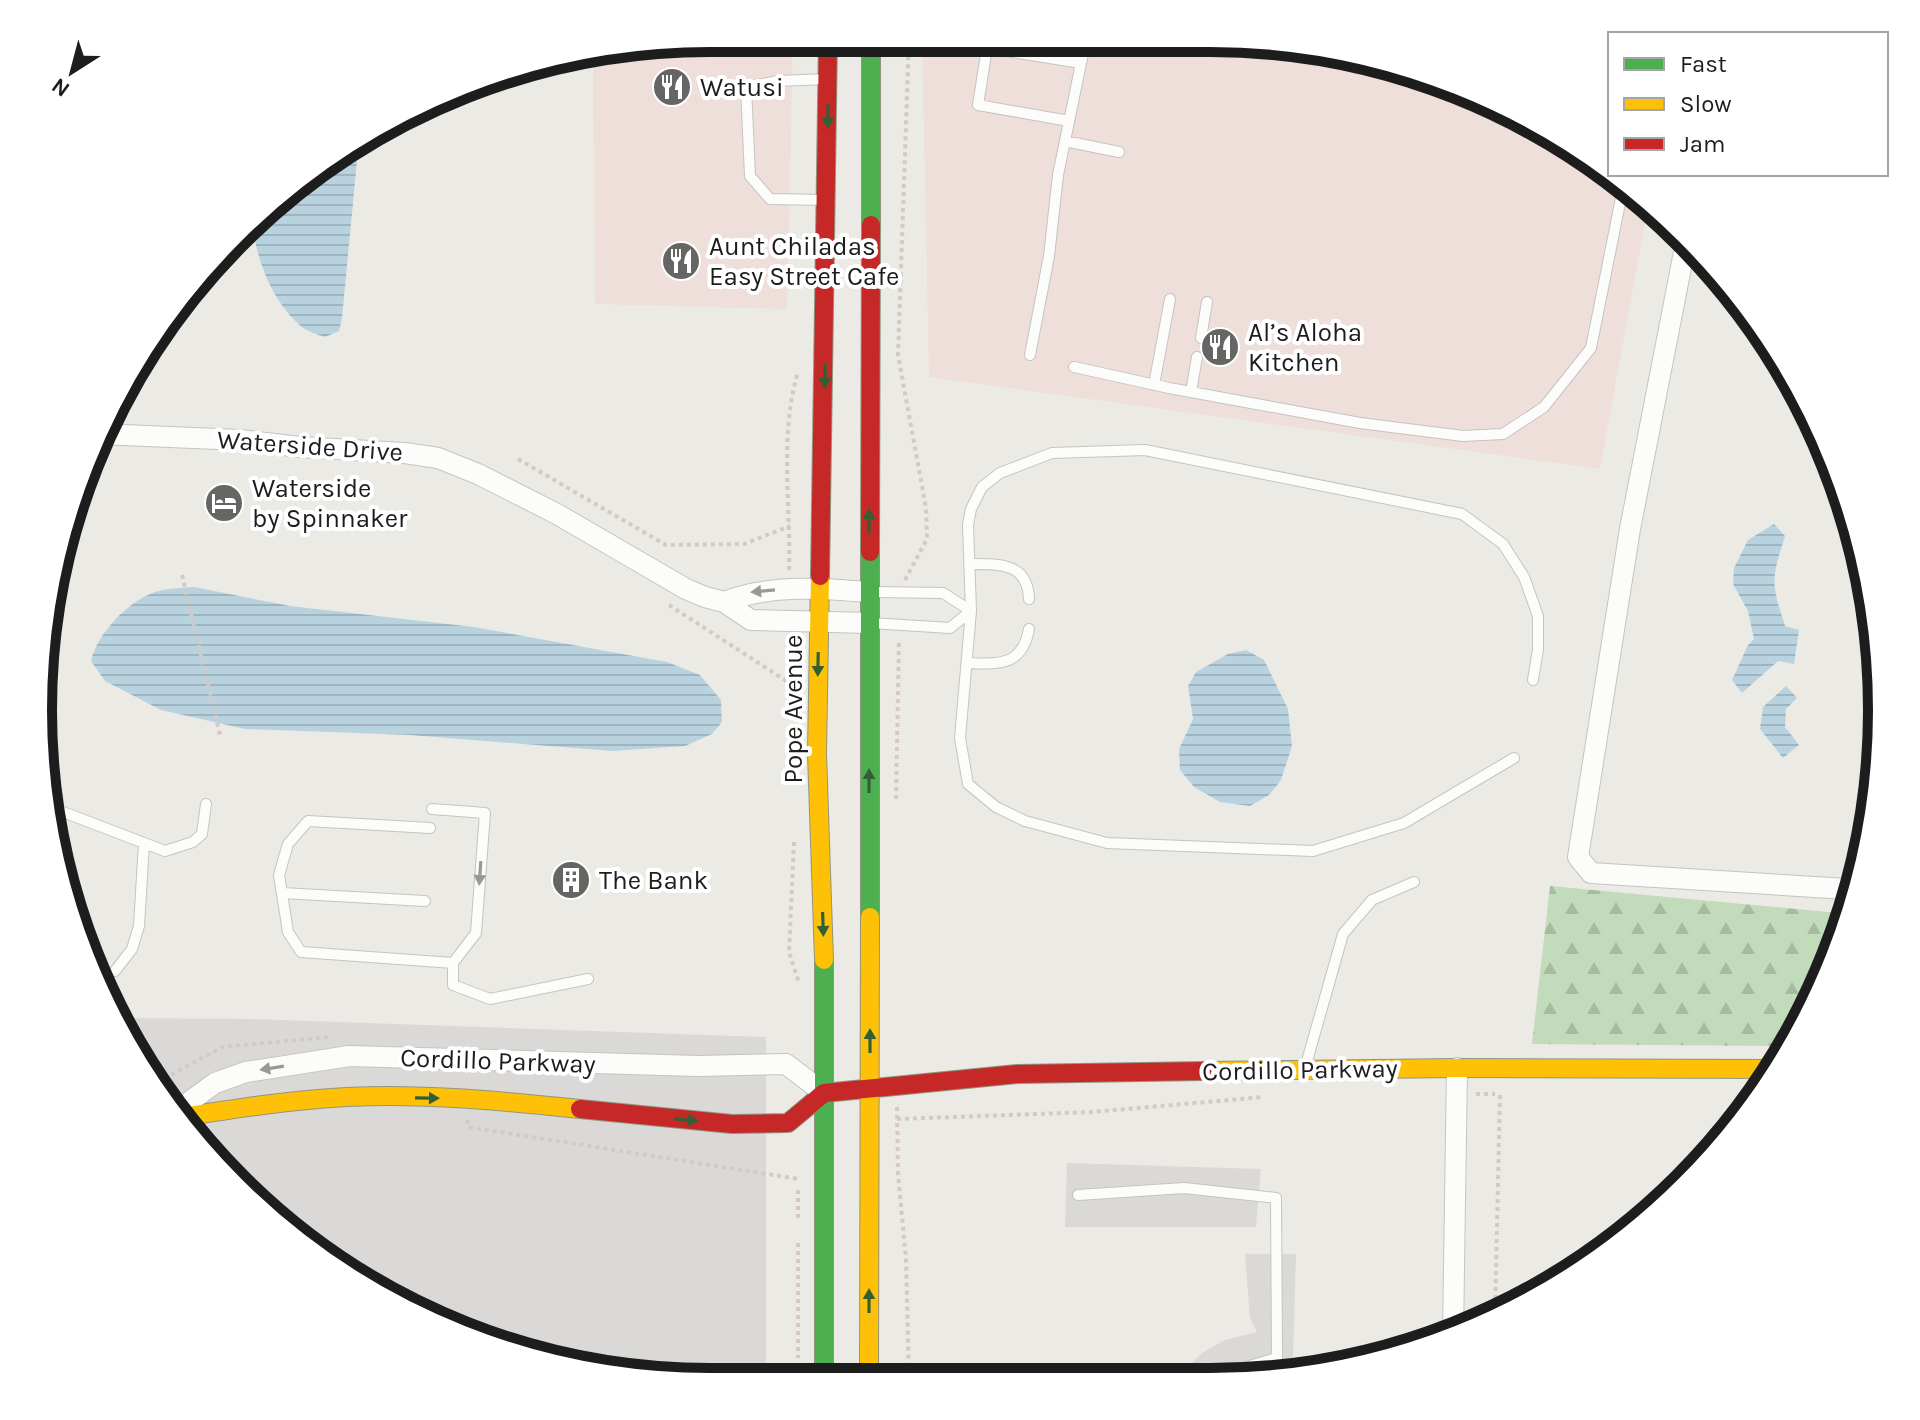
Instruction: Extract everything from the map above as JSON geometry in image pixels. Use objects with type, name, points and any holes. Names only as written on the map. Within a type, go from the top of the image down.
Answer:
[{"type":"main road","name":"Pope Avenue","points":[[824,1368],[824,939],[817,753],[828,52]]},
{"type":"main road","points":[[869,1368],[871,52]]},
{"type":"main road","name":"Cordillo Parkway","points":[[190,1114],[257,1105],[377,1098],[481,1099],[732,1124],[788,1123],[824,1093],[1017,1074],[1457,1068],[1761,1069]]},
{"type":"street","points":[[1684,254],[1630,529],[1578,857],[1591,873],[1843,889]]},
{"type":"street","name":"Waterside Drive","points":[[113,435],[240,440],[438,458],[478,474],[557,514],[686,589],[724,602],[751,620],[869,623]]},
{"type":"street","points":[[724,602],[751,591],[820,588],[869,592]]},
{"type":"street","name":"Cordillo Parkway","points":[[185,1107],[215,1083],[246,1072],[349,1056],[698,1066],[786,1064],[824,1093]]},
{"type":"street","points":[[1453,1321],[1457,1068]]},
{"type":"lane","points":[[986,52],[978,105],[1069,121]]},
{"type":"lane","points":[[1012,52],[1081,63]]},
{"type":"lane","points":[[1030,355],[1049,256],[1058,175],[1083,52]]},
{"type":"lane","points":[[827,200],[770,199],[750,176],[746,87],[778,81],[828,79]]},
{"type":"lane","points":[[1065,141],[1119,152]]},
{"type":"lane","points":[[1074,367],[1360,423],[1463,436],[1503,434],[1544,407],[1591,348],[1621,196]]},
{"type":"lane","points":[[1154,385],[1170,299]]},
{"type":"lane","points":[[1201,338],[1207,302]]},
{"type":"lane","points":[[1191,392],[1197,357]]},
{"type":"lane","points":[[1514,758],[1404,823],[1313,851],[1107,843],[1025,821],[996,807],[968,784],[960,738],[971,611],[968,525],[971,509],[982,487],[1000,473],[1052,453],[1145,450],[1462,514],[1503,544],[1524,577],[1538,616],[1538,649],[1533,680]]},
{"type":"lane","points":[[969,564],[999,564],[1017,570],[1026,581],[1029,599]]},
{"type":"lane","points":[[869,592],[943,593],[971,611]]},
{"type":"lane","points":[[869,623],[950,628],[971,611]]},
{"type":"lane","points":[[967,663],[1009,661],[1021,652],[1029,629]]},
{"type":"lane","points":[[61,811],[165,851],[193,842],[202,834],[206,804]]},
{"type":"lane","points":[[432,809],[485,813],[476,933],[453,963],[453,985],[490,999],[588,979]]},
{"type":"lane","points":[[430,828],[308,821],[288,844],[279,875],[288,932],[301,952],[453,963]]},
{"type":"lane","points":[[115,971],[132,949],[139,926],[144,843]]},
{"type":"lane","points":[[1305,1070],[1343,934],[1372,900],[1414,882]]},
{"type":"lane","points":[[282,893],[425,901]]},
{"type":"lane","points":[[1078,1195],[1184,1188],[1276,1198],[1277,1358],[1246,1367]]},
{"type":"path","points":[[900,592],[927,539],[926,508],[898,355],[909,52]]},
{"type":"path","points":[[518,459],[666,545],[744,544],[790,526]]},
{"type":"path","points":[[182,575],[220,735]]},
{"type":"path","points":[[896,800],[899,625]]},
{"type":"path","points":[[896,1086],[909,1368]]},
{"type":"path","points":[[1495,1303],[1500,1094]]},
{"type":"path","points":[[1457,1095],[1513,1094]]},
{"type":"path","points":[[870,1131],[898,1119],[1092,1112],[1275,1096]]},
{"type":"shaded area","points":[[793,52],[787,309],[595,304],[593,63],[667,53]]},
{"type":"shaded area","points":[[922,52],[1253,53],[1380,74],[1462,102],[1539,140],[1611,188],[1646,217],[1600,469],[929,377]]},
{"type":"shaded area","points":[[129,1018],[252,1019],[766,1037],[766,1368],[667,1367],[582,1355],[498,1333],[419,1300],[344,1257],[276,1205],[215,1144],[163,1076]]},
{"type":"shaded area","points":[[1067,1163],[1261,1169],[1256,1227],[1065,1227]]},
{"type":"shaded area","points":[[1245,1254],[1296,1254],[1293,1359],[1253,1367],[1187,1368],[1202,1353],[1225,1340],[1257,1332],[1250,1318]]},
{"type":"green space","points":[[1550,886],[1836,913],[1818,962],[1776,1046],[1532,1044]]},
{"type":"water","points":[[358,155],[339,331],[325,337],[310,332],[291,317],[274,293],[254,236],[276,215]]},
{"type":"water","points":[[1774,524],[1785,536],[1774,581],[1777,600],[1785,626],[1799,630],[1794,664],[1778,661],[1742,693],[1732,680],[1748,645],[1754,639],[1748,611],[1733,584],[1734,568],[1748,540]]},
{"type":"water","points":[[194,587],[290,606],[474,627],[667,662],[700,675],[721,700],[722,722],[712,734],[685,746],[613,751],[410,735],[245,729],[161,710],[105,681],[91,661],[100,640],[115,620],[145,596],[169,589]]},
{"type":"water","points":[[1246,650],[1264,660],[1288,709],[1292,746],[1281,780],[1269,795],[1250,806],[1220,802],[1194,787],[1180,770],[1179,749],[1193,719],[1188,686],[1196,672],[1228,654]]},
{"type":"water","points":[[1786,686],[1797,698],[1786,709],[1785,727],[1799,745],[1783,758],[1760,729],[1763,707]]},
{"type":"traffic: fast","points":[[871,52],[871,225]]},
{"type":"traffic: fast","points":[[870,552],[870,917]]},
{"type":"traffic: fast","points":[[824,960],[824,1368]]},
{"type":"traffic: slow","points":[[820,576],[817,753],[824,960]]},
{"type":"traffic: slow","points":[[869,1368],[870,917]]},
{"type":"traffic: slow","points":[[1204,1071],[1761,1069]]},
{"type":"traffic: slow","points":[[192,1116],[325,1098],[376,1096],[464,1098],[580,1109]]},
{"type":"traffic: jam","points":[[820,576],[828,52]]},
{"type":"traffic: jam","points":[[870,552],[871,225]]},
{"type":"traffic: jam","points":[[580,1109],[732,1124],[788,1123],[824,1093],[1017,1074],[1204,1071]]},
{"type":"place","name":"Watusi","points":[[672,87]]},
{"type":"place","name":"Aunt Chiladas Easy Street Cafe","points":[[681,261]]},
{"type":"place","name":"Al’s Aloha Kitchen","points":[[1220,347]]},
{"type":"place","name":"Waterside by Spinnaker","points":[[224,503]]},
{"type":"place","name":"The Bank","points":[[571,880]]}]
